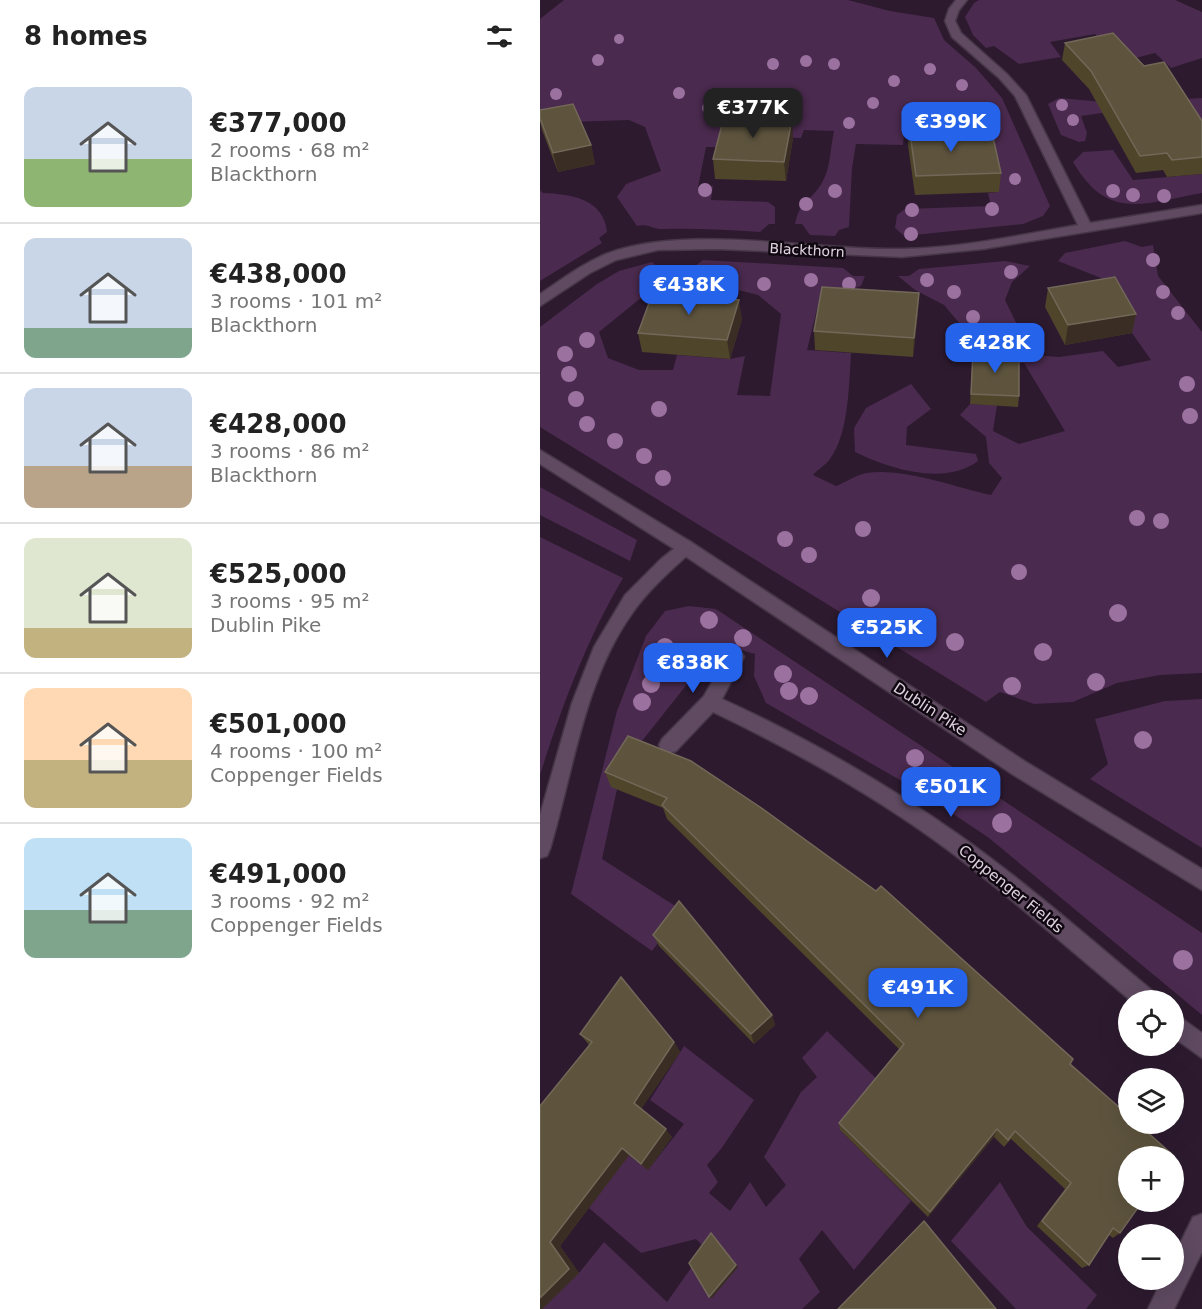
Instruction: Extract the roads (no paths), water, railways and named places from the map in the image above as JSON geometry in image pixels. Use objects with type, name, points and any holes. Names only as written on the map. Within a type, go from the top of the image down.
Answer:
[{"type":"street","points":[[962,0],[954,9],[950,21],[956,35],[1003,76],[1020,95],[1086,228]]},
{"type":"street","name":"Blackthorn","points":[[540,301],[585,270],[612,257],[658,246],[718,245],[902,253],[983,245],[1202,209]]},
{"type":"street","name":"Dublin Pike","points":[[540,456],[685,547],[1019,768],[1202,880]]},
{"type":"street","points":[[540,849],[582,704],[600,654],[617,619],[647,583],[685,547]]},
{"type":"street","points":[[669,745],[711,702],[735,657]]},
{"type":"street","name":"Coppenger Fields","points":[[711,702],[829,762],[914,815],[985,866],[1134,990]]},
{"type":"street","points":[[1184,1032],[1202,1047]]},
{"type":"street","points":[[1161,1309],[1202,1226]]}]
